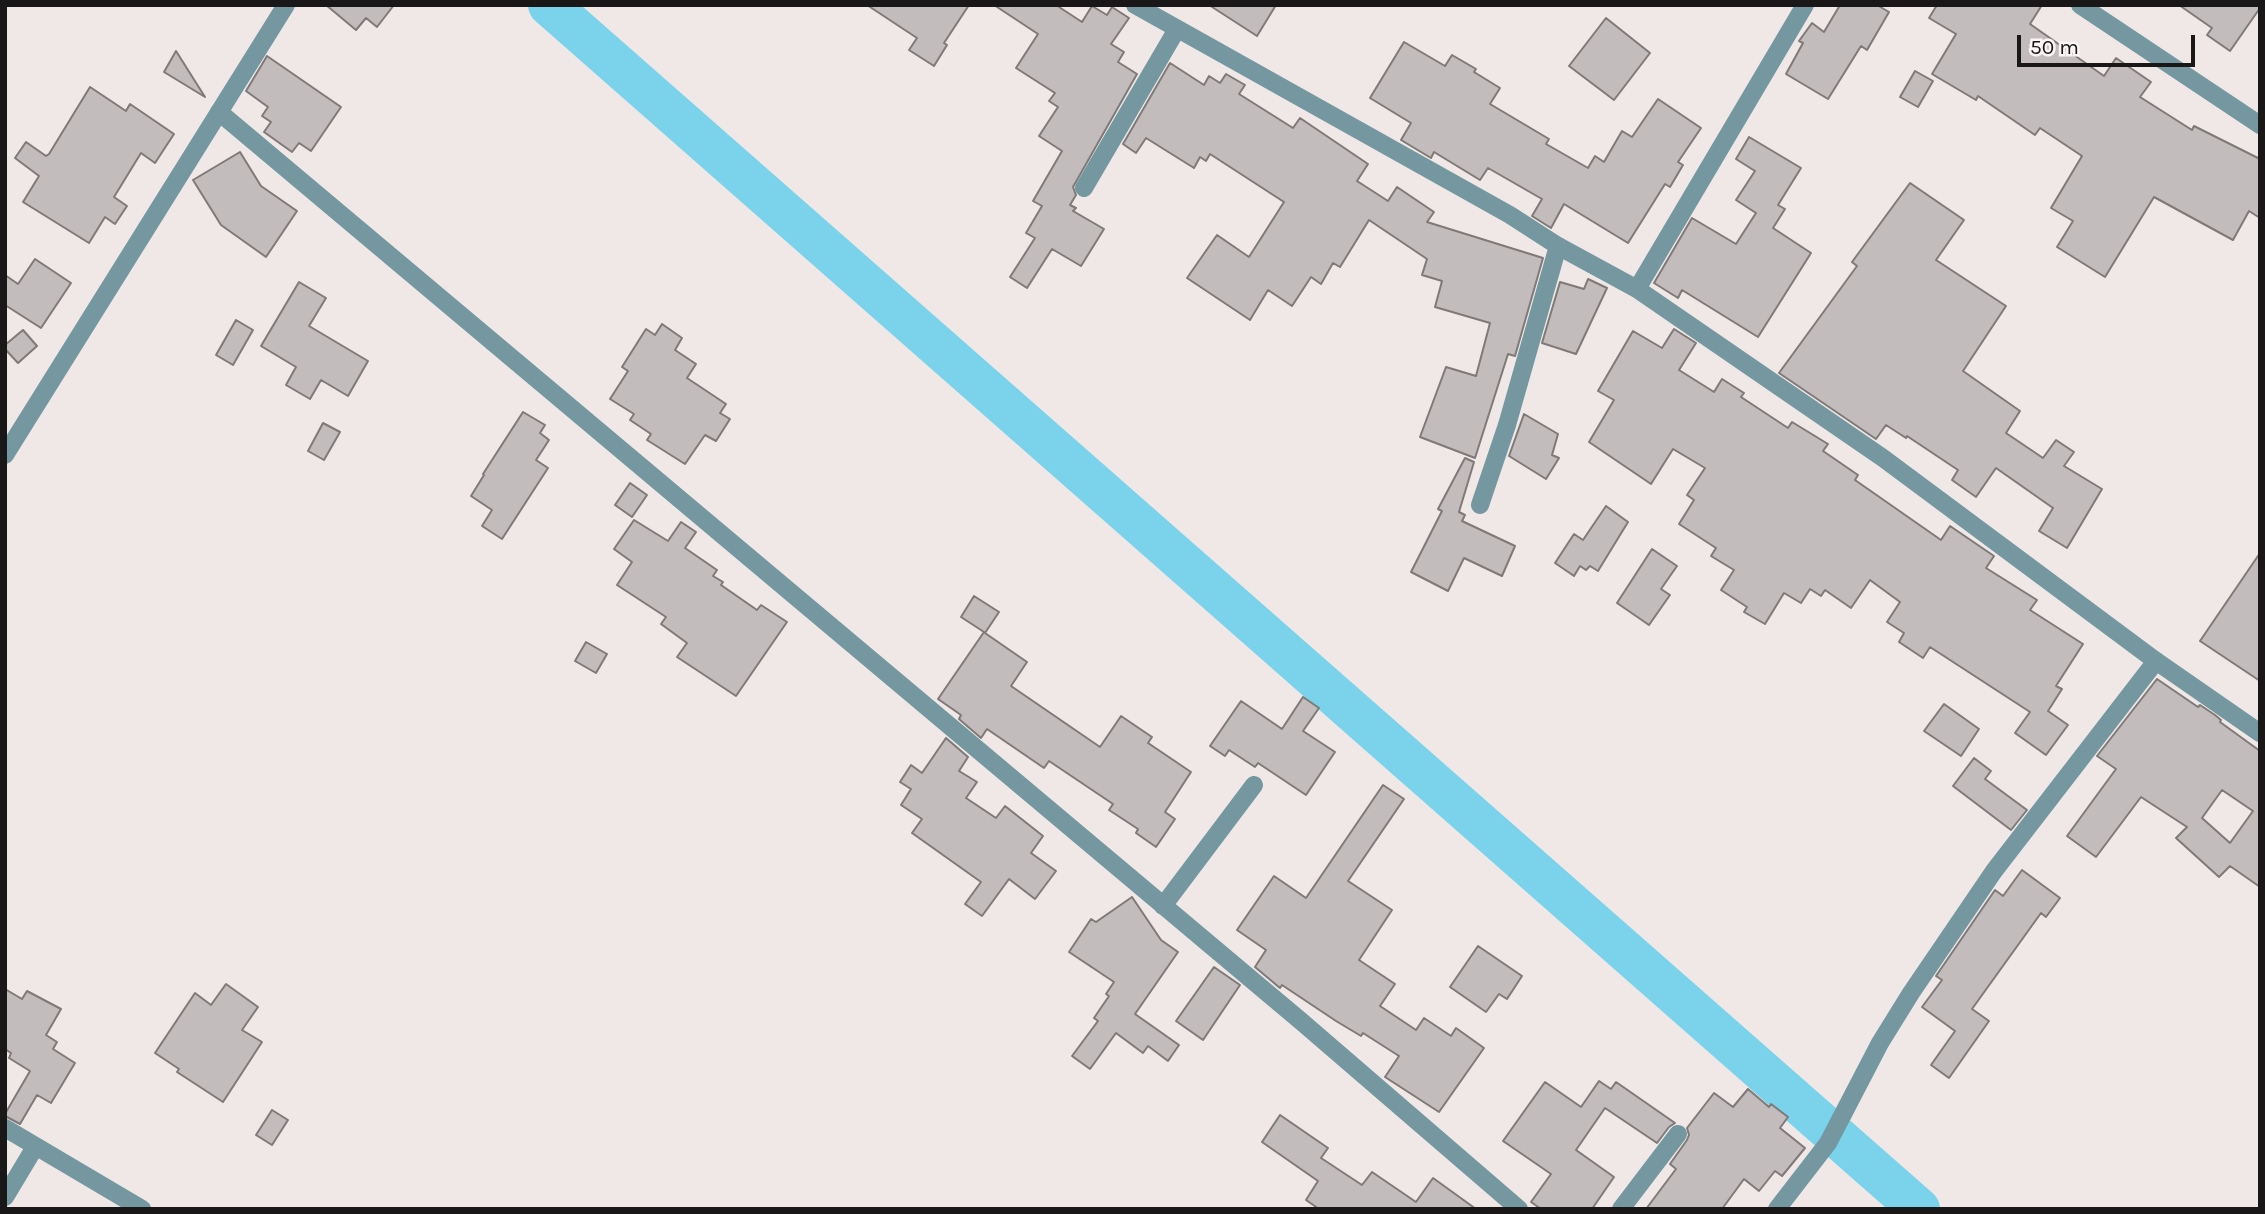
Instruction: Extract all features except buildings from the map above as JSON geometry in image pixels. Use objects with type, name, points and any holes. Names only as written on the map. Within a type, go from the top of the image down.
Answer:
[{"type":"street","points":[[5,455],[286,5]]},
{"type":"street","points":[[1135,5],[1637,289],[1884,458],[2156,661],[2260,733]]},
{"type":"street","points":[[1637,289],[1805,5]]},
{"type":"street","points":[[2080,5],[2260,125]]},
{"type":"street","points":[[1084,188],[1177,29]]},
{"type":"street","points":[[219,112],[1302,1022],[1514,1207]]},
{"type":"street","points":[[1480,505],[1507,425],[1558,246]]},
{"type":"street","points":[[1777,1209],[1828,1143],[1848,1102],[1911,993],[1994,871],[2156,661]]},
{"type":"street","points":[[1163,906],[1254,785]]},
{"type":"street","points":[[5,1128],[142,1209]]},
{"type":"street","points":[[1621,1209],[1678,1134]]},
{"type":"street","points":[[5,1197],[35,1147]]},
{"type":"waterway","points":[[549,5],[1919,1209]]}]
